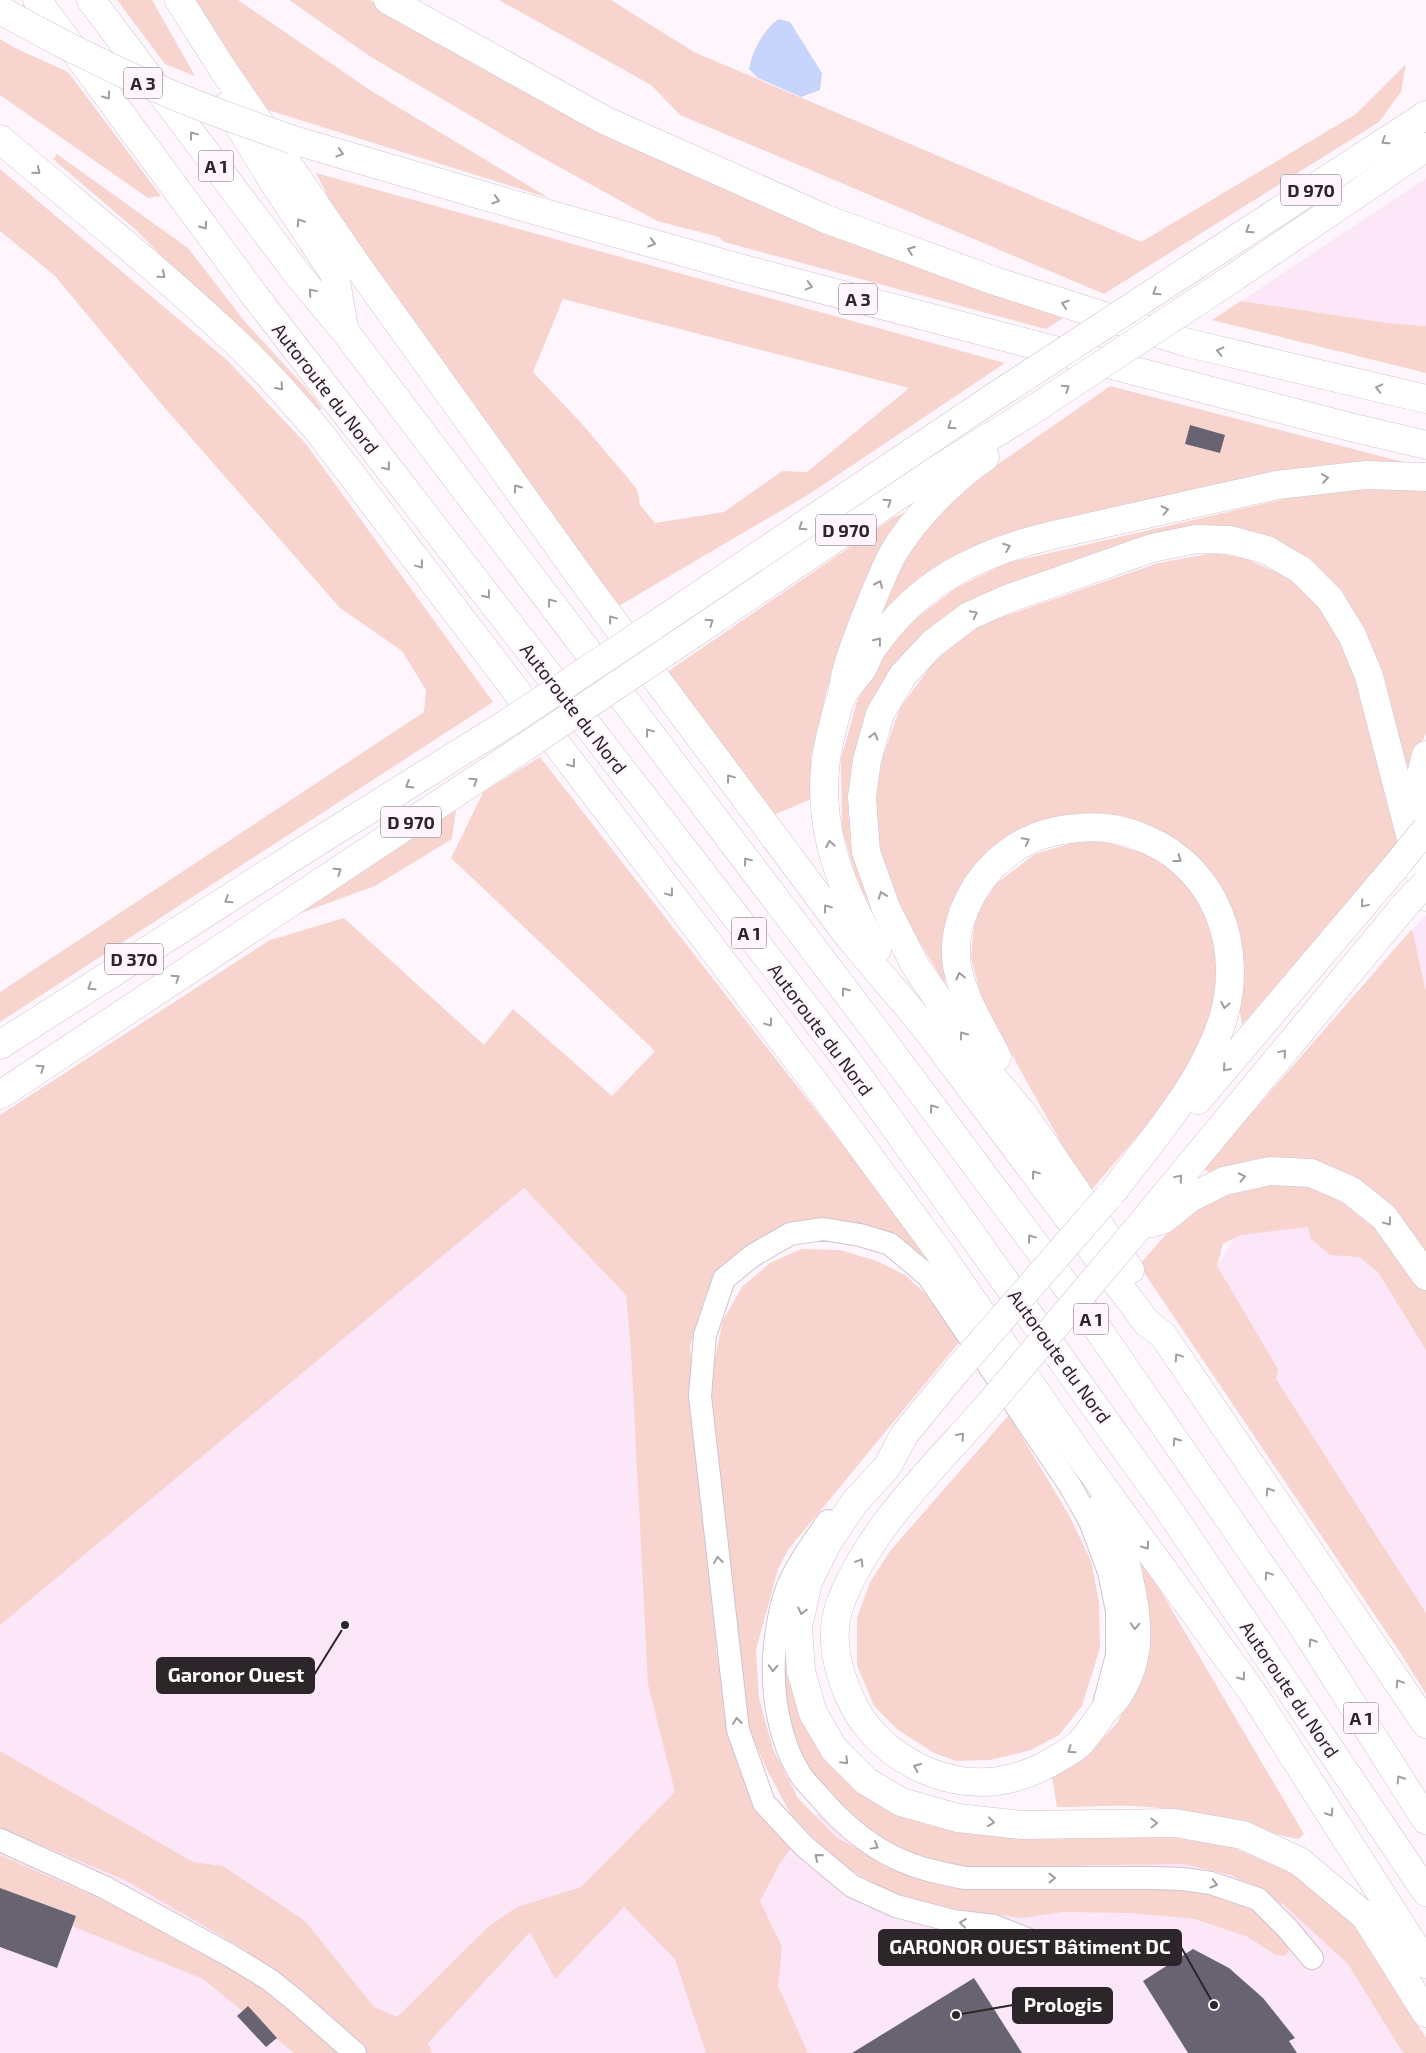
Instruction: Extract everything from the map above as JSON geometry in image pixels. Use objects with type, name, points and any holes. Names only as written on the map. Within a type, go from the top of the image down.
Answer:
[{"type":"main road","name":"Autoroute du Nord","points":[[37,0],[261,304],[843,1055],[1169,1510],[1426,1892]]},
{"type":"main road","name":"A 1","points":[[91,0],[298,275],[344,330],[1093,1322],[1296,1616],[1426,1820]]},
{"type":"main road","points":[[161,0],[274,182],[335,275],[344,330]]},
{"type":"main road","points":[[179,0],[224,71],[360,268],[588,586],[849,937],[925,1026],[1146,1323],[1163,1334],[1426,1724]]},
{"type":"main road","points":[[388,0],[604,120],[826,219],[995,282],[1188,343],[1426,399]]},
{"type":"main road","name":"A 3","points":[[0,10],[95,60],[161,91],[293,140],[747,270],[1350,427],[1426,445]]},
{"type":"main road","name":"D 970","points":[[269,873],[509,722],[991,399],[1426,115]]},
{"type":"main road","points":[[0,139],[175,286],[230,336],[278,384],[319,432],[814,1083],[935,1246],[1076,1450],[1253,1693],[1426,1964]]},
{"type":"main road","name":"D 970","points":[[298,898],[935,471],[1025,415],[1233,278],[1426,147]]},
{"type":"main road","points":[[925,1026],[856,914],[832,855],[825,813],[826,749],[842,696],[843,678],[848,663],[873,598],[896,549],[933,503],[973,465],[1008,440],[1025,415]]},
{"type":"main road","points":[[842,696],[862,669],[872,650],[915,599],[946,576],[975,559],[1016,544],[1277,485],[1366,475],[1426,477]]},
{"type":"main road","points":[[1163,1334],[1160,1313],[1024,1115],[990,1074],[916,967],[886,908],[866,852],[862,797],[867,760],[880,714],[903,674],[933,643],[969,616],[1007,599],[1152,548],[1196,539],[1230,540],[1267,550],[1301,570],[1330,599],[1352,635],[1369,676],[1419,898]]},
{"type":"main road","points":[[1419,898],[1418,786],[1426,755]]},
{"type":"main road","points":[[1024,1115],[964,994],[957,964],[957,934],[962,912],[977,885],[996,862],[1026,840],[1055,830],[1098,826],[1130,832],[1161,846],[1188,866],[1201,880],[1215,904],[1226,931],[1230,954],[1230,978],[1223,1020],[1209,1055],[1192,1086],[1112,1193]]},
{"type":"main road","points":[[1426,828],[1192,1107],[1112,1193],[958,1369],[904,1435],[886,1467],[854,1503],[828,1542],[808,1582],[798,1627],[801,1671],[813,1713],[834,1749],[866,1781],[901,1802],[958,1818],[1022,1825],[1176,1823],[1243,1834],[1299,1861],[1365,1916],[1426,2014]]},
{"type":"main road","name":"D 370","points":[[0,1045],[269,873]]},
{"type":"main road","points":[[1076,1450],[1090,1483],[1109,1513],[1127,1568],[1136,1610],[1134,1657],[1119,1694],[1077,1746],[1032,1772],[999,1781],[966,1781],[920,1769],[894,1752],[875,1735],[854,1707],[847,1692],[836,1654],[835,1637],[839,1606],[860,1562],[893,1513],[987,1407],[1419,898],[1426,883]]},
{"type":"main road","name":"D 370","points":[[0,1095],[298,898]]},
{"type":"main road","points":[[1137,1229],[1164,1219],[1190,1198],[1224,1180],[1270,1171],[1311,1173],[1350,1190],[1384,1217],[1426,1276]]},
{"type":"street","points":[[1027,1939],[994,1926],[953,1921],[896,1906],[852,1886],[804,1846],[764,1803],[738,1730],[700,1396],[705,1335],[724,1279],[752,1256],[790,1234],[823,1229],[860,1234],[890,1244],[928,1276],[1069,1484],[1090,1522],[1109,1572],[1117,1611],[1117,1655],[1102,1713]]},
{"type":"street","points":[[904,1435],[879,1456],[846,1496],[809,1548],[788,1586],[776,1630],[773,1677],[776,1706],[786,1744],[800,1774],[832,1812],[849,1828],[868,1843],[909,1864],[965,1878],[1152,1878],[1183,1879],[1211,1883],[1258,1899],[1287,1928],[1312,1958]]},
{"type":"street","points":[[0,1840],[104,1887],[231,1956],[270,1980],[355,2053]]},
{"type":"shaded area","points":[[117,0],[152,0],[195,76],[165,64]]},
{"type":"shaded area","points":[[192,0],[238,0],[373,92],[549,198],[268,110]]},
{"type":"shaded area","points":[[289,0],[370,0],[475,63],[796,219],[1063,318],[1046,329],[724,242],[719,237],[657,221],[532,152],[371,57]]},
{"type":"shaded area","points":[[499,0],[611,0],[694,52],[1141,242],[1356,114],[1406,64],[1401,92],[1379,122],[1104,294],[680,115],[651,85]]},
{"type":"shaded area","points":[[0,39],[13,47],[68,72],[161,196],[148,198],[0,95]]},
{"type":"shaded area","points":[[57,154],[188,248],[246,323],[322,408],[317,414],[136,230],[53,159]]},
{"type":"shaded area","points":[[0,169],[227,360],[306,444],[493,702],[0,1022],[0,992],[424,712],[426,690],[402,651],[340,608],[164,407],[55,276],[0,231]]},
{"type":"shaded area","points":[[316,173],[1005,363],[811,493],[617,607],[335,211]],"holes":[[[563,299],[909,388],[807,472],[782,471],[724,512],[655,523],[640,505],[637,489],[583,425],[533,372]]]},
{"type":"shaded area","points":[[1426,178],[1426,326],[1387,323],[1241,301]]},
{"type":"shaded area","points":[[1241,301],[1387,323],[1426,326],[1426,373],[1212,320]]},
{"type":"shaded area","points":[[1110,386],[1415,465],[963,557],[874,619],[892,570],[954,495]]},
{"type":"shaded area","points":[[1367,488],[1426,488],[1426,733],[1414,763],[1406,800],[1355,617],[1237,532],[984,597],[868,729],[882,928],[857,881],[842,829],[841,759],[857,701],[880,660],[908,624],[956,588],[1006,563],[1306,494]]},
{"type":"shaded area","points":[[913,509],[853,615],[827,689],[811,757],[811,799],[769,817],[664,674],[894,517]]},
{"type":"shaded area","points":[[1213,553],[1244,558],[1283,575],[1316,599],[1351,654],[1398,843],[1242,1025],[1238,999],[1237,940],[1152,829],[1014,838],[973,867],[949,908],[945,947],[945,984],[911,928],[883,866],[877,839],[876,791],[883,756],[900,708],[933,663],[976,626],[1158,563]]},
{"type":"shaded area","points":[[540,757],[918,1241],[935,1272],[831,1225],[736,1258],[706,1294],[690,1346],[717,1656],[730,1725],[797,1840],[779,1865],[760,1901],[782,1947],[778,1986],[808,2053],[706,2053],[675,1959],[624,1907],[555,1979],[530,1932],[428,2043],[432,2053],[367,2053],[247,1951],[125,1880],[0,1828],[0,1751],[193,1862],[223,1866],[305,1921],[374,2007],[397,2017],[488,1927],[517,1907],[581,1887],[675,1792],[648,1684],[631,1350],[626,1295],[524,1188],[0,1625],[0,1115],[270,940],[344,918],[484,1045],[513,1009],[612,1096],[655,1051],[451,858],[484,791]]},
{"type":"shaded area","points":[[456,810],[452,839],[375,886],[290,917]]},
{"type":"shaded area","points":[[1104,841],[1146,854],[1181,875],[1198,895],[1214,929],[1219,971],[1213,1004],[1200,1049],[1180,1086],[1089,1193],[983,1003],[971,958],[975,914],[997,883],[1035,854],[1075,842]]},
{"type":"shaded area","points":[[1426,915],[1426,1683],[1196,1305],[1391,952]]},
{"type":"shaded area","points":[[1412,929],[1426,992],[1426,1266],[1362,1192],[1211,1173],[1203,1169]]},
{"type":"shaded area","points":[[500,1094],[661,1340],[699,1722],[779,1864],[844,1779],[904,1822],[1197,1854],[1299,1892],[1415,2053],[0,2053],[0,1528]]},
{"type":"shaded area","points":[[1294,1182],[1331,1191],[1401,1249],[1426,1291],[1426,1350],[1378,1272],[1359,1257],[1330,1255],[1311,1239],[1308,1227],[1240,1235],[1223,1244],[1217,1266],[1278,1369],[1276,1379],[1426,1613],[1426,1694],[1139,1265],[1178,1221],[1214,1191]]},
{"type":"shaded area","points":[[801,1249],[840,1250],[877,1261],[905,1275],[935,1302],[961,1340],[788,1550],[778,1569],[756,1650],[759,1698],[773,1749],[798,1798],[836,1837],[894,1869],[1153,1887],[1220,1894],[1258,1913],[1288,1944],[1288,1952],[1285,1956],[1276,1955],[1248,1937],[1195,1919],[1131,1913],[1063,1912],[1022,1918],[941,1907],[888,1891],[839,1863],[791,1815],[764,1764],[747,1723],[709,1387],[723,1320],[742,1287],[770,1263]]},
{"type":"shaded area","points":[[1009,1415],[1069,1515],[1091,1561],[1099,1601],[1100,1648],[1082,1706],[1059,1735],[1031,1750],[990,1760],[956,1761],[934,1753],[898,1730],[874,1706],[857,1665],[857,1618],[870,1582],[890,1551]]},
{"type":"shaded area","points":[[1143,1561],[1304,1834],[1298,1839],[1168,1809],[1126,1806],[1057,1807],[1052,1777],[1084,1758],[1117,1723],[1137,1684],[1136,1564]]},
{"type":"shaded area","points":[[783,1656],[806,1724],[882,1807],[1186,1837],[1230,1846],[1287,1871],[1324,1896],[1358,1930],[1426,2038],[1426,2053],[1403,2053],[1348,1964],[1284,1905],[1231,1875],[1184,1864],[958,1867],[911,1858],[879,1841],[840,1807],[806,1764],[788,1715]]},
{"type":"shaded area","points":[[0,1855],[171,1930],[281,1997],[339,2053],[294,2053],[203,1979],[0,1897]]},
{"type":"water","points":[[779,19],[790,22],[822,73],[820,90],[801,97],[758,78],[749,69],[753,55],[764,34]]},
{"type":"building","points":[[1190,425],[1225,435],[1220,453],[1185,444]]},
{"type":"building","points":[[0,1888],[76,1916],[57,1968],[0,1947]]},
{"type":"building","points":[[1193,1949],[1229,1968],[1263,1998],[1295,2038],[1289,2041],[1297,2053],[1188,2053],[1143,1981]]},
{"type":"building","points":[[974,1978],[1022,2053],[852,2053]]},
{"type":"building","points":[[248,2006],[277,2038],[266,2047],[237,2016]]},
{"type":"place","name":"Garonor Ouest","points":[[345,1625]]},
{"type":"place","name":"GARONOR OUEST Bâtiment DC","points":[[1214,2005]]},
{"type":"place","name":"Prologis","points":[[956,2015]]}]
